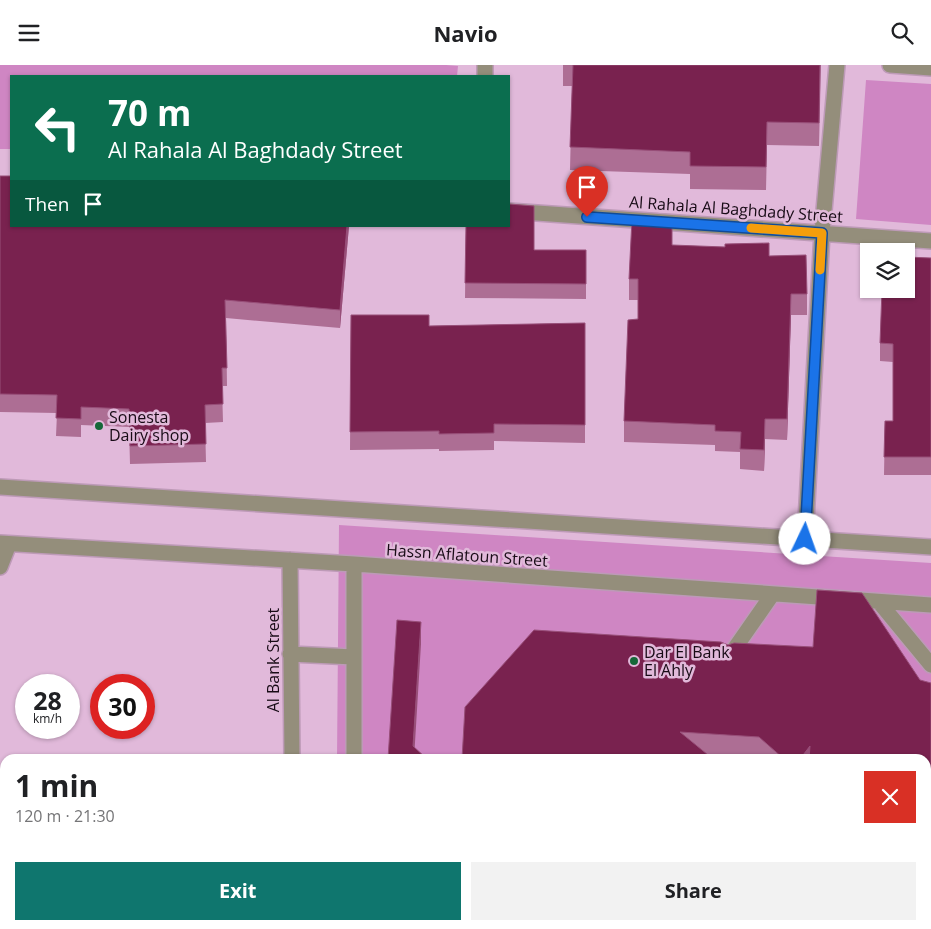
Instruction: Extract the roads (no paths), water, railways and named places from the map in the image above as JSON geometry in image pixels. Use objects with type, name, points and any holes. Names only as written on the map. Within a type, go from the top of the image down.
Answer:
[{"type":"street","points":[[805,539],[822,233],[837,65]]},
{"type":"street","points":[[890,65],[931,68]]},
{"type":"street","name":"Al Rahala Al Baghdady Street","points":[[510,211],[931,241]]},
{"type":"street","points":[[0,487],[931,547]]},
{"type":"street","points":[[0,567],[5,543]]},
{"type":"street","name":"Hassn Aflatoun Street","points":[[5,543],[354,564],[931,605]]},
{"type":"street","name":"Al Bank Street","points":[[290,560],[292,754]]},
{"type":"street","points":[[354,564],[354,754]]},
{"type":"street","points":[[728,658],[772,595]]},
{"type":"street","points":[[879,601],[931,665]]},
{"type":"street","points":[[290,654],[354,657]]},
{"type":"place","name":"Sonesta Dairy shop","points":[[99,426]]},
{"type":"place","name":"Dar El Bank El Ahly","points":[[634,661]]}]
